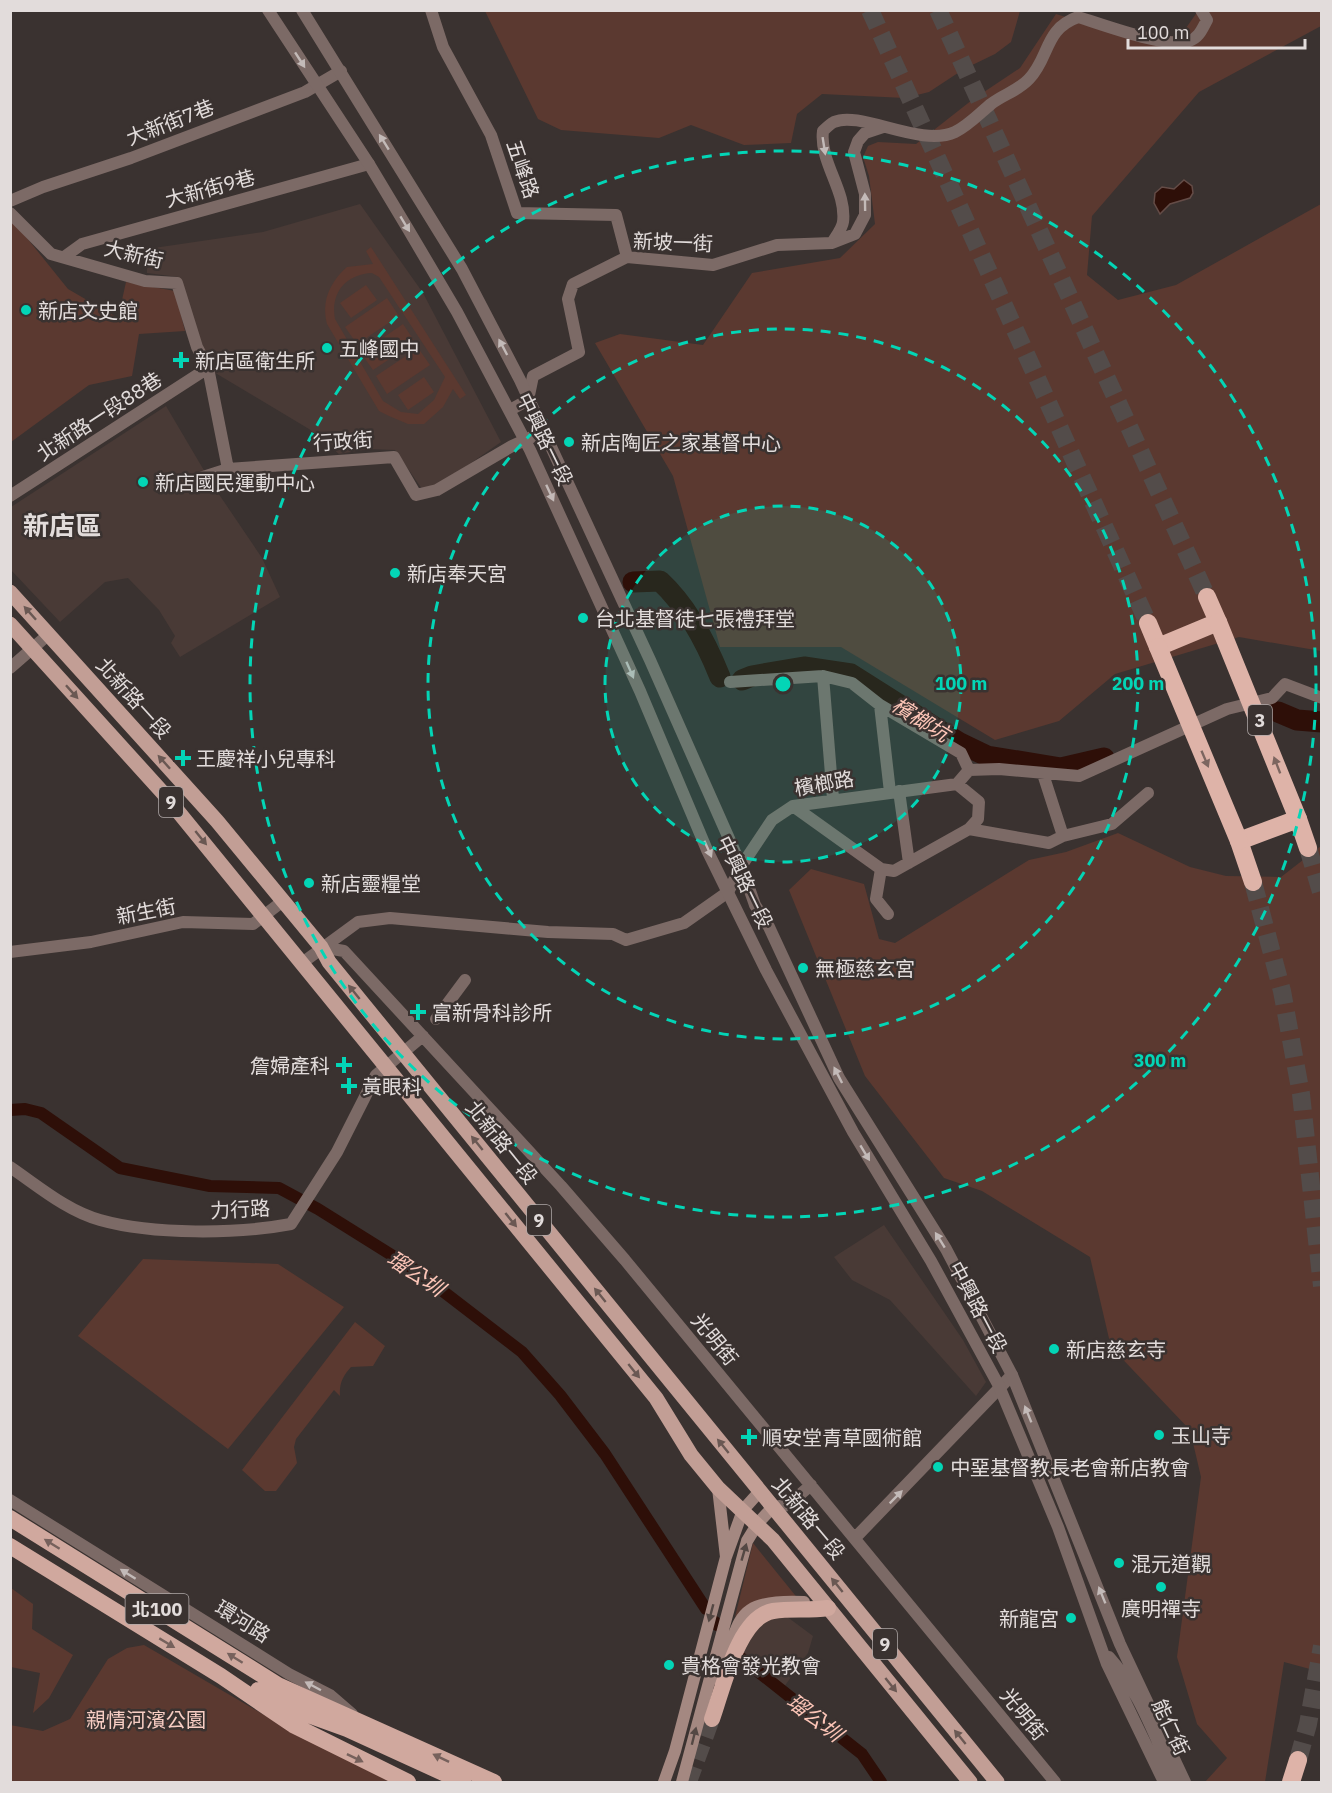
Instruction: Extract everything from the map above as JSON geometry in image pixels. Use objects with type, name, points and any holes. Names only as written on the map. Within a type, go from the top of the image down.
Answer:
[{"type":"highway","name":"3","points":[[1207,597],[1308,848]]},
{"type":"highway","points":[[1158,647],[1218,622]]},
{"type":"highway","points":[[1148,623],[1239,841],[1253,882]]},
{"type":"highway","points":[[1239,841],[1298,819]]},
{"type":"highway","name":"環河路","points":[[10,1518],[278,1685],[494,1782]]},
{"type":"highway","name":"北100","points":[[10,1546],[221,1676],[303,1730],[408,1782]]},
{"type":"highway","points":[[712,1719],[747,1627],[771,1611],[810,1611],[828,1608]]},
{"type":"highway","name":"北100","points":[[221,1676],[251,1686],[300,1712],[347,1729],[463,1782]]},
{"type":"highway","points":[[268,1707],[341,1736],[439,1782]]},
{"type":"highway","points":[[1291,1782],[1298,1760]]},
{"type":"main road","name":"北新路一段","points":[[10,592],[218,820],[321,947],[329,962],[997,1782]]},
{"type":"main road","name":"9","points":[[10,624],[163,792],[656,1398],[691,1455],[718,1488],[758,1523],[970,1782]]},
{"type":"main road","points":[[718,1488],[726,1557]]},
{"type":"main road","points":[[664,1782],[726,1557],[743,1510],[760,1491]]},
{"type":"main road","points":[[682,1782],[747,1541],[758,1523],[773,1507]]},
{"type":"main road","points":[[705,1690],[720,1668],[734,1628],[742,1617],[752,1610],[767,1602],[782,1600],[809,1602],[828,1608]]},
{"type":"street","name":"中興路一段","points":[[268,10],[369,164],[457,312],[510,410],[728,892],[789,1015],[853,1132],[931,1261],[999,1386],[1058,1527],[1107,1664],[1164,1782]]},
{"type":"street","name":"中興路一段","points":[[302,10],[462,269],[520,380],[742,868],[755,905],[769,927],[839,1078],[945,1249],[1012,1375],[1120,1644],[1185,1782]]},
{"type":"street","name":"五峰路","points":[[431,10],[443,47],[491,135],[517,213],[616,215],[627,257]]},
{"type":"street","points":[[832,243],[843,223],[842,209],[821,143],[823,131],[834,122],[850,120],[928,136],[954,133],[993,102],[1016,91],[1031,77],[1052,37],[1063,22],[1078,16],[1171,43],[1189,41],[1199,35],[1207,20],[1202,10]]},
{"type":"street","name":"大新街7巷","points":[[10,201],[43,187],[131,158],[316,86],[341,71]]},
{"type":"street","name":"新坡一街","points":[[528,400],[533,376],[579,352],[568,299],[573,284],[627,257],[713,265],[777,245],[832,243],[855,234],[865,216],[865,194],[854,152],[858,141],[865,133],[883,127]]},
{"type":"street","name":"大新街9巷","points":[[64,257],[82,244],[369,164]]},
{"type":"street","name":"大新街","points":[[10,213],[51,254],[145,280],[177,283],[197,347],[208,368]]},
{"type":"street","points":[[208,368],[228,469]]},
{"type":"street","name":"北新路一段88巷","points":[[10,496],[208,368]]},
{"type":"street","points":[[510,410],[528,400]]},
{"type":"street","points":[[525,440],[544,431]]},
{"type":"street","name":"行政街","points":[[200,478],[228,469],[394,457],[416,495],[437,490],[525,440]]},
{"type":"street","points":[[10,668],[49,634]]},
{"type":"street","points":[[730,682],[823,676],[852,683],[880,705],[962,753],[969,770]]},
{"type":"street","points":[[823,676],[833,799]]},
{"type":"street","points":[[793,806],[881,869],[894,871],[969,829],[978,819],[979,801],[957,784],[969,770],[999,769],[1079,776],[1227,709],[1272,698],[1286,684],[1322,698]]},
{"type":"street","points":[[880,705],[909,863]]},
{"type":"street","points":[[1043,774],[1063,836]]},
{"type":"street","name":"檳榔路","points":[[302,963],[358,922],[390,918],[548,932],[613,934],[626,940],[684,923],[728,892],[772,820],[793,806],[957,784]]},
{"type":"street","points":[[969,829],[1049,843],[1063,836],[1112,824],[1148,794]]},
{"type":"street","points":[[881,869],[876,899],[888,914]]},
{"type":"street","name":"新生街","points":[[10,952],[91,942],[183,922],[253,924],[283,901]]},
{"type":"street","name":"光明街","points":[[321,947],[344,951],[625,1260],[1055,1782]]},
{"type":"street","points":[[436,1019],[465,980]]},
{"type":"street","name":"力行路","points":[[10,1167],[64,1204],[100,1220],[172,1230],[252,1232],[291,1224],[340,1147],[376,1075],[423,1036]]},
{"type":"street","points":[[855,1538],[1012,1375]]},
{"type":"street","points":[[773,1507],[788,1505],[811,1485]]},
{"type":"street","name":"環河路","points":[[10,1500],[279,1668],[330,1695],[360,1721]]},
{"type":"street","points":[[1120,1644],[1131,1689]]},
{"type":"street","points":[[1104,1652],[1121,1670],[1131,1689]]},
{"type":"street","name":"能仁街","points":[[1131,1689],[1176,1782]]},
{"type":"shaded area","points":[[1184,180],[1192,186],[1193,193],[1190,198],[1170,204],[1160,214],[1154,203],[1155,193],[1162,187],[1174,189]]},
{"type":"shaded area","name":"五峰國中","points":[[360,204],[423,293],[501,442],[437,487],[422,489],[395,450],[369,449],[339,454],[309,429],[212,371],[178,277],[147,273],[147,249],[263,232]]},
{"type":"shaded area","points":[[166,406],[212,484],[262,558],[280,597],[180,657],[171,643],[175,636],[159,610],[128,578],[105,582],[60,622],[11,570],[11,507]]},
{"type":"shaded area","points":[[884,1225],[963,1340],[986,1382],[976,1396],[890,1300],[852,1280],[834,1257]]},
{"type":"shaded area","points":[[782,1613],[813,1636],[808,1653],[784,1687],[739,1654],[751,1626]]},
{"type":"green space","points":[[485,11],[1020,11],[1011,42],[995,54],[964,69],[929,92],[905,98],[822,94],[797,114],[791,143],[744,145],[691,125],[659,138],[561,130],[538,119]]},
{"type":"green space","points":[[1198,11],[1321,11],[1321,26],[1199,92],[1092,216],[1087,275],[1118,300],[1176,285],[1321,204],[1321,651],[1239,637],[1115,674],[1059,721],[995,740],[841,647],[720,647],[673,476],[595,343],[620,334],[703,345],[752,273],[840,258],[875,224],[869,176],[863,157],[868,146],[878,142],[916,144],[972,100],[1020,68],[1056,14],[1141,40],[1181,35]]},
{"type":"green space","points":[[10,217],[68,289],[118,318],[126,282],[175,291],[185,331],[139,334],[132,376],[89,385],[11,442]]},
{"type":"green space","points":[[371,247],[466,395],[460,399],[453,389],[443,407],[424,424],[408,424],[379,411],[327,324],[325,308],[328,292],[347,267],[373,264],[366,251]],"holes":[[[372,273],[379,277],[445,377],[434,400],[418,414],[401,412],[383,401],[335,319],[335,301],[338,293],[348,281],[363,274]]]},
{"type":"green space","points":[[366,285],[377,300],[351,318],[340,303]]},
{"type":"green space","points":[[387,298],[399,316],[357,344],[345,327]]},
{"type":"green space","points":[[403,324],[415,342],[373,370],[361,353]]},
{"type":"green space","points":[[418,348],[430,365],[387,394],[376,376]]},
{"type":"green space","points":[[424,377],[434,392],[408,410],[398,395]]},
{"type":"green space","points":[[1118,833],[1190,867],[1226,876],[1281,877],[1321,846],[1321,1672],[1284,1662],[1265,1782],[1205,1782],[1227,1758],[1197,1724],[1177,1657],[1201,1477],[1190,1430],[1111,1347],[1090,1257],[982,1191],[944,1178],[865,1076],[789,890],[811,869],[864,884],[879,939],[895,943],[1029,860],[1066,852]]},
{"type":"green space","points":[[143,1259],[278,1264],[344,1307],[228,1449],[78,1336]]},
{"type":"green space","points":[[355,1322],[385,1346],[373,1366],[351,1367],[348,1370],[341,1383],[340,1396],[334,1390],[296,1439],[294,1447],[297,1463],[276,1491],[265,1491],[242,1470]]},
{"type":"green space","points":[[753,1543],[799,1600],[747,1607],[735,1617]]},
{"type":"green space","points":[[11,1588],[33,1604],[32,1629],[73,1655],[49,1698],[33,1713],[40,1673],[11,1667]]},
{"type":"green space","name":"親情河濱公園","points":[[144,1645],[266,1716],[394,1782],[11,1782],[10,1725],[43,1731],[70,1719],[108,1659],[127,1648]]},
{"type":"waterway","name":"檳榔坑","points":[[633,582],[660,581],[670,591],[695,626],[720,677]]},
{"type":"waterway","name":"檳榔坑","points":[[742,680],[752,676],[804,667],[851,674],[960,743],[987,756],[1061,768],[1104,758]]},
{"type":"waterway","name":"檳榔坑","points":[[1278,712],[1297,720],[1322,722]]},
{"type":"waterway","name":"瑠公圳","points":[[10,1110],[25,1109],[41,1113],[120,1168],[210,1186],[279,1188],[318,1209],[414,1269],[522,1352],[560,1395],[605,1454],[706,1609]]},
{"type":"waterway","name":"瑠公圳","points":[[741,1658],[862,1754],[881,1782]]},
{"type":"tunnel","points":[[870,10],[1148,623]]},
{"type":"tunnel","points":[[938,10],[1207,597]]},
{"type":"tunnel","points":[[1308,848],[1322,895]]},
{"type":"tunnel","points":[[1253,882],[1282,991],[1301,1094],[1322,1286]]},
{"type":"tunnel","points":[[1298,1760],[1308,1724],[1322,1646]]},
{"type":"tunnel","points":[[689,1782],[712,1719]]},
{"type":"place","name":"新店文史館","points":[[26,310]]},
{"type":"place","name":"五峰國中","points":[[327,348]]},
{"type":"place","name":"新店區衛生所","points":[[181,360]]},
{"type":"place","name":"新店陶匠之家基督中心","points":[[569,442]]},
{"type":"place","name":"新店國民運動中心","points":[[143,482]]},
{"type":"place","name":"新店奉天宮","points":[[395,573]]},
{"type":"place","name":"台北基督徒七張禮拜堂","points":[[583,618]]},
{"type":"place","name":"王慶祥小兒專科","points":[[183,758]]},
{"type":"place","name":"新店靈糧堂","points":[[309,883]]},
{"type":"place","name":"無極慈玄宮","points":[[803,968]]},
{"type":"place","name":"富新骨科診所","points":[[418,1012]]},
{"type":"place","name":"詹婦產科","points":[[344,1065]]},
{"type":"place","name":"黃眼科","points":[[349,1086]]},
{"type":"place","name":"新店慈玄寺","points":[[1054,1349]]},
{"type":"place","name":"玉山寺","points":[[1159,1435]]},
{"type":"place","name":"順安堂青草國術館","points":[[749,1437]]},
{"type":"place","name":"中堊基督教長老會新店教會","points":[[938,1467]]},
{"type":"place","name":"混元道觀","points":[[1119,1563]]},
{"type":"place","name":"廣明禪寺","points":[[1161,1587]]},
{"type":"place","name":"新龍宮","points":[[1071,1618]]},
{"type":"place","name":"貴格會發光教會","points":[[669,1665]]},
{"type":"district","name":"新店區","points":[[62,525]]}]
